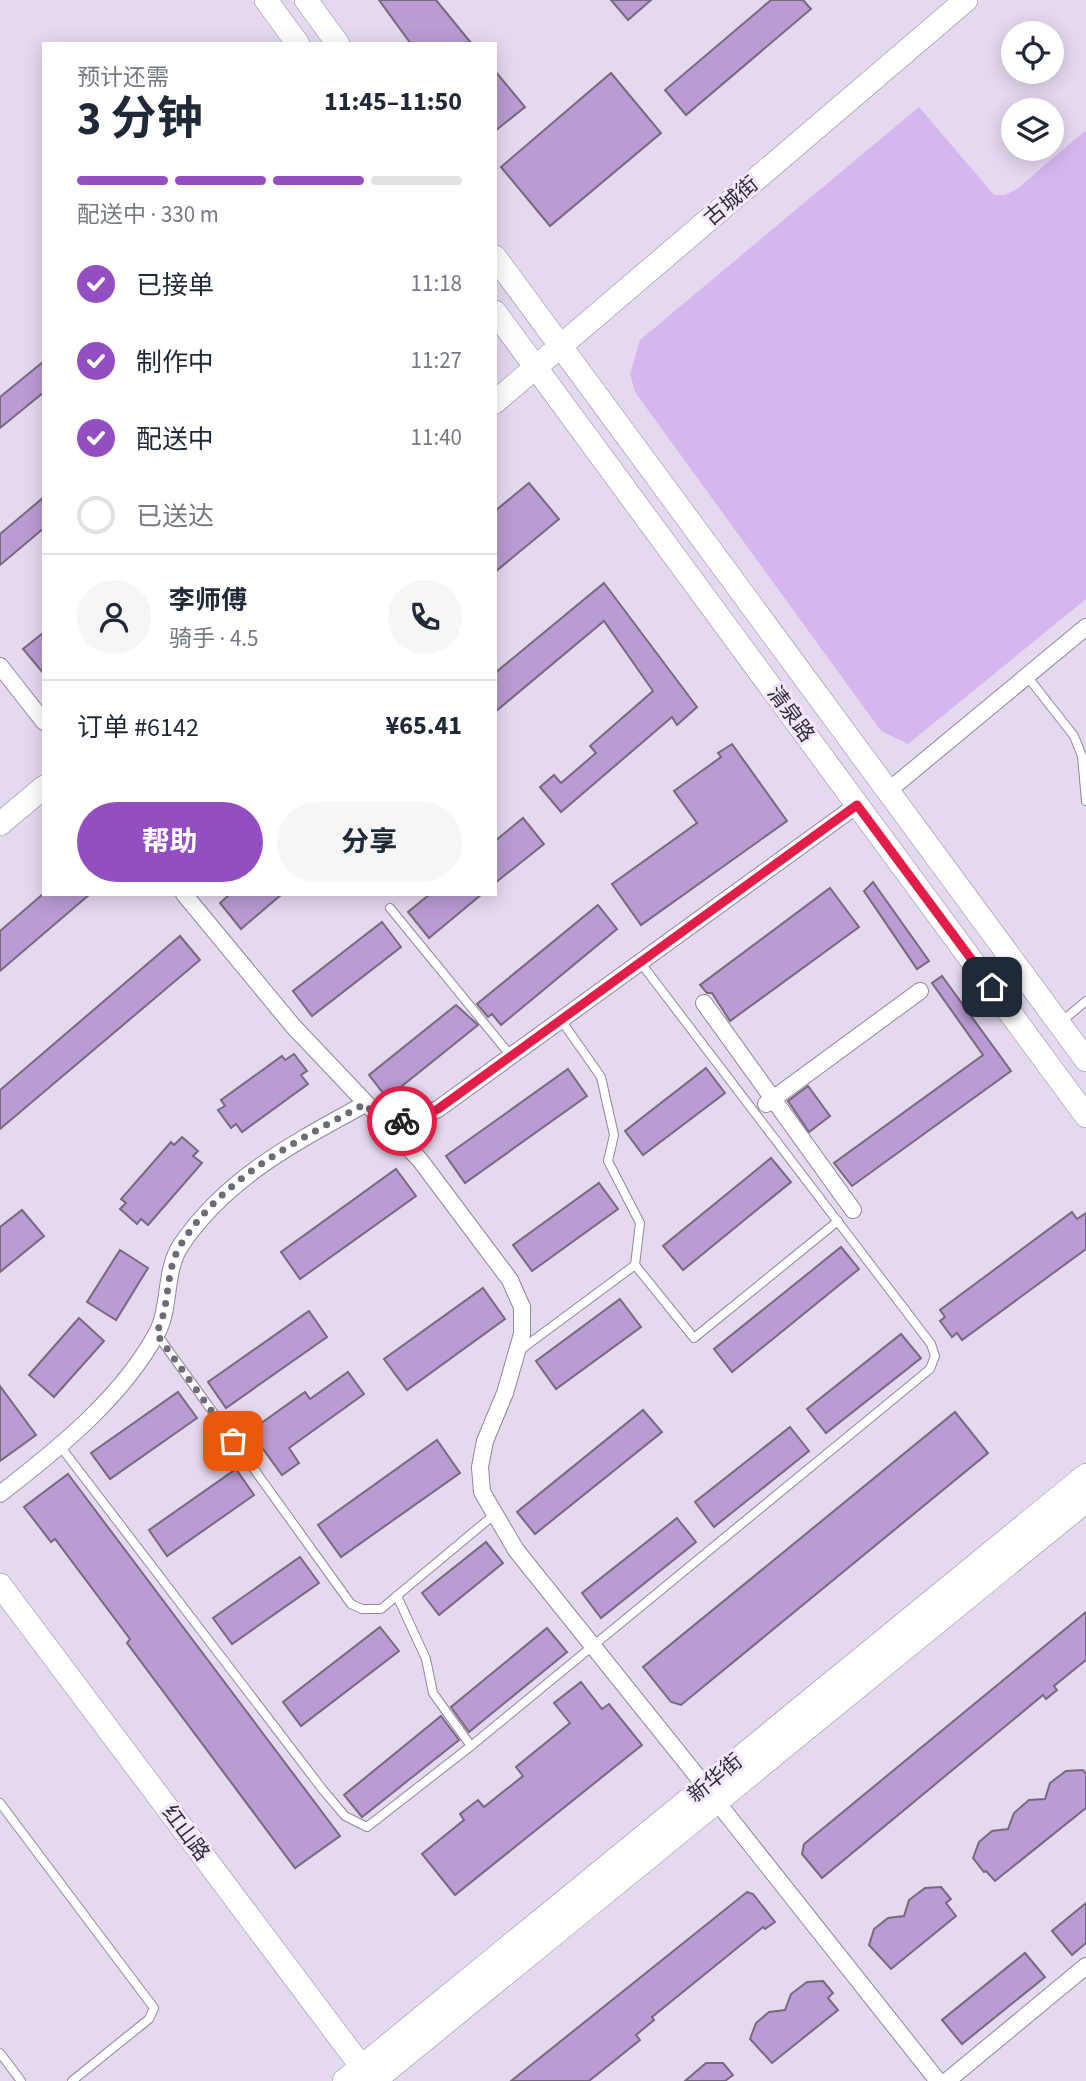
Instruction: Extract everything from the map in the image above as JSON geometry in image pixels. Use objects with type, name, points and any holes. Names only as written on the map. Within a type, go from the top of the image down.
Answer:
[{"type":"street","points":[[266,0],[297,42]]},
{"type":"street","points":[[306,0],[337,42]]},
{"type":"street","name":"古城街","points":[[497,400],[966,0]]},
{"type":"street","name":"清泉路","points":[[497,260],[1086,1060]]},
{"type":"street","name":"清泉路","points":[[497,315],[1086,1116]]},
{"type":"street","points":[[888,791],[1086,627]]},
{"type":"street","points":[[0,666],[42,719]]},
{"type":"street","points":[[0,824],[42,789]]},
{"type":"street","points":[[378,1118],[398,1122],[422,1117],[438,1109],[857,805]]},
{"type":"street","points":[[186,896],[293,1026],[420,1160],[510,1280],[522,1307],[523,1334],[485,1441],[480,1467],[482,1492],[516,1550],[938,2081]]},
{"type":"street","points":[[769,1102],[920,991]]},
{"type":"street","points":[[704,1003],[769,1102],[853,1210]]},
{"type":"street","points":[[0,1494],[60,1446],[98,1411],[147,1350],[156,1333],[169,1273],[180,1246],[215,1204],[246,1175],[280,1150],[365,1104]]},
{"type":"street","name":"新华街","points":[[711,1794],[1086,1475]]},
{"type":"street","name":"新华街","points":[[363,2077],[711,1794],[1086,1501]]},
{"type":"street","name":"红山路","points":[[0,1585],[363,2077]]},
{"type":"street","points":[[947,2081],[1086,1966]]},
{"type":"lane","points":[[1027,676],[1074,736],[1082,756],[1086,801]]},
{"type":"lane","points":[[390,908],[511,1056]]},
{"type":"lane","points":[[60,1446],[345,1816],[367,1827],[375,1824],[471,1746],[930,1369],[935,1356],[932,1344],[640,962]]},
{"type":"lane","points":[[1059,1023],[1086,1001]]},
{"type":"lane","points":[[561,1020],[601,1077],[614,1135],[608,1161],[639,1223],[635,1265],[694,1338],[838,1221]]},
{"type":"lane","points":[[517,1352],[635,1265]]},
{"type":"lane","points":[[156,1333],[351,1604],[375,1611],[397,1596],[495,1514]]},
{"type":"lane","points":[[397,1596],[426,1659],[433,1693],[471,1746]]},
{"type":"lane","points":[[0,1803],[154,2008],[149,2019],[72,2081]]},
{"type":"lane","points":[[0,2053],[21,2081]]},
{"type":"shaded area","points":[[919,107],[994,195],[1005,195],[1017,189],[1050,161],[1064,161],[1064,149],[1086,130],[1086,599],[908,744],[881,731],[635,392],[630,374],[640,340]]},
{"type":"building","points":[[379,0],[436,0],[470,42],[410,42]]},
{"type":"building","points":[[611,0],[651,0],[628,20]]},
{"type":"building","points":[[771,0],[803,0],[811,9],[686,115],[665,90]]},
{"type":"building","points":[[497,73],[525,107],[497,129]]},
{"type":"building","points":[[611,73],[661,133],[550,226],[501,167]]},
{"type":"building","points":[[42,363],[42,394],[0,428],[0,397]]},
{"type":"building","points":[[529,483],[559,519],[497,570],[497,509]]},
{"type":"building","points":[[42,499],[42,530],[0,565],[0,534]]},
{"type":"building","points":[[604,583],[697,707],[677,725],[672,717],[561,812],[540,787],[554,775],[561,783],[596,753],[590,746],[653,691],[604,621],[497,710],[497,671]]},
{"type":"building","points":[[42,634],[42,672],[23,649]]},
{"type":"building","points":[[732,744],[787,821],[641,925],[612,884],[697,823],[674,791],[721,757],[718,753]]},
{"type":"building","points":[[523,818],[544,844],[497,881],[497,839]]},
{"type":"building","points":[[873,882],[929,961],[917,969],[864,891]]},
{"type":"building","points":[[830,888],[859,927],[730,1021],[712,993],[707,993],[700,985]]},
{"type":"building","points":[[42,895],[88,896],[0,971],[0,931]]},
{"type":"building","points":[[228,896],[280,896],[241,929],[220,903]]},
{"type":"building","points":[[428,896],[480,896],[429,938],[408,912]]},
{"type":"building","points":[[598,905],[617,929],[501,1025],[492,1014],[488,1017],[477,1004]]},
{"type":"building","points":[[382,922],[401,947],[312,1016],[293,991]]},
{"type":"building","points":[[180,936],[200,960],[0,1129],[0,1090]]},
{"type":"building","points":[[942,976],[1011,1071],[852,1186],[834,1163],[983,1055],[932,983]]},
{"type":"building","points":[[456,1005],[478,1025],[387,1098],[369,1075]]},
{"type":"building","points":[[294,1054],[307,1071],[301,1075],[308,1084],[242,1132],[236,1124],[231,1128],[218,1110],[225,1106],[221,1100],[282,1056],[285,1060]]},
{"type":"building","points":[[706,1068],[725,1093],[643,1155],[625,1131]]},
{"type":"building","points":[[568,1069],[587,1096],[465,1183],[446,1156]]},
{"type":"building","points":[[808,1086],[830,1116],[809,1132],[788,1101]]},
{"type":"building","points":[[182,1137],[198,1151],[193,1156],[202,1163],[148,1225],[141,1219],[137,1224],[120,1209],[126,1203],[121,1199],[171,1142],[174,1145]]},
{"type":"building","points":[[771,1158],[791,1182],[683,1270],[663,1246]]},
{"type":"building","points":[[396,1169],[416,1196],[300,1279],[281,1252]]},
{"type":"building","points":[[599,1183],[618,1209],[532,1271],[513,1245]]},
{"type":"building","points":[[22,1210],[44,1236],[0,1272],[0,1227]]},
{"type":"building","points":[[1072,1212],[1077,1219],[1086,1213],[1086,1249],[962,1340],[957,1333],[952,1337],[940,1321],[945,1317],[940,1310]]},
{"type":"building","points":[[841,1247],[859,1269],[732,1372],[714,1349]]},
{"type":"building","points":[[120,1250],[148,1268],[116,1320],[87,1302]]},
{"type":"building","points":[[483,1288],[505,1319],[407,1390],[384,1359]]},
{"type":"building","points":[[620,1299],[641,1327],[556,1389],[536,1361]]},
{"type":"building","points":[[309,1311],[327,1337],[226,1408],[208,1382]]},
{"type":"building","points":[[79,1318],[104,1341],[54,1397],[29,1375]]},
{"type":"building","points":[[901,1334],[921,1358],[826,1433],[807,1409]]},
{"type":"building","points":[[348,1372],[364,1394],[289,1448],[299,1463],[282,1475],[250,1431],[305,1392],[310,1399]]},
{"type":"building","points":[[0,1386],[36,1435],[0,1461]]},
{"type":"building","points":[[178,1392],[197,1418],[110,1479],[91,1453]]},
{"type":"building","points":[[643,1410],[662,1432],[535,1534],[517,1512]]},
{"type":"building","points":[[955,1412],[988,1453],[681,1705],[671,1702],[643,1667]]},
{"type":"building","points":[[790,1427],[809,1451],[714,1527],[695,1502]]},
{"type":"building","points":[[437,1440],[460,1473],[341,1557],[318,1525]]},
{"type":"building","points":[[236,1469],[254,1495],[167,1556],[149,1530]]},
{"type":"building","points":[[68,1474],[340,1836],[295,1868],[127,1643],[130,1639],[55,1539],[51,1542],[24,1507]]},
{"type":"building","points":[[677,1518],[696,1542],[601,1618],[582,1593]]},
{"type":"building","points":[[486,1542],[503,1563],[439,1615],[422,1593]]},
{"type":"building","points":[[300,1557],[319,1583],[232,1644],[213,1618]]},
{"type":"building","points":[[1086,1612],[1086,1660],[1054,1686],[1057,1690],[1046,1699],[1043,1695],[822,1878],[802,1854],[804,1844]]},
{"type":"building","points":[[380,1627],[399,1651],[301,1726],[283,1702]]},
{"type":"building","points":[[547,1628],[567,1652],[469,1732],[451,1707]]},
{"type":"building","points":[[581,1682],[602,1709],[609,1704],[642,1745],[455,1895],[422,1854],[464,1820],[460,1814],[478,1800],[484,1807],[523,1776],[516,1767],[570,1723],[554,1703]]},
{"type":"building","points":[[441,1716],[459,1740],[362,1817],[344,1795]]},
{"type":"building","points":[[1083,1770],[1086,1774],[1086,1808],[995,1881],[984,1872],[973,1858],[979,1842],[992,1831],[1008,1829],[1014,1813],[1029,1800],[1045,1799],[1050,1783],[1066,1771]]},
{"type":"building","points":[[941,1887],[951,1899],[946,1903],[956,1916],[891,1969],[869,1945],[874,1929],[888,1918],[904,1916],[909,1900],[925,1888]]},
{"type":"building","points":[[747,1892],[753,1894],[775,1922],[765,1929],[763,1927],[652,2017],[654,2020],[636,2035],[640,2040],[589,2081],[511,2081]]},
{"type":"building","points":[[1086,1903],[1086,1943],[1072,1955],[1052,1931]]},
{"type":"building","points":[[1025,1953],[1045,1977],[962,2044],[942,2020]]},
{"type":"building","points":[[823,1981],[833,1993],[828,1998],[838,2010],[772,2063],[750,2039],[756,2023],[769,2012],[785,2010],[791,1994],[807,1982]]},
{"type":"building","points":[[706,2063],[723,2063],[733,2075],[725,2081],[685,2081]]},
{"type":"way so far","points":[[233,1441],[156,1333],[160,1327],[169,1273],[180,1246],[215,1204],[246,1175],[280,1150],[365,1104],[378,1118],[402,1121]]},
{"type":"route","points":[[402,1121],[422,1117],[438,1109],[857,805],[992,987]]}]
